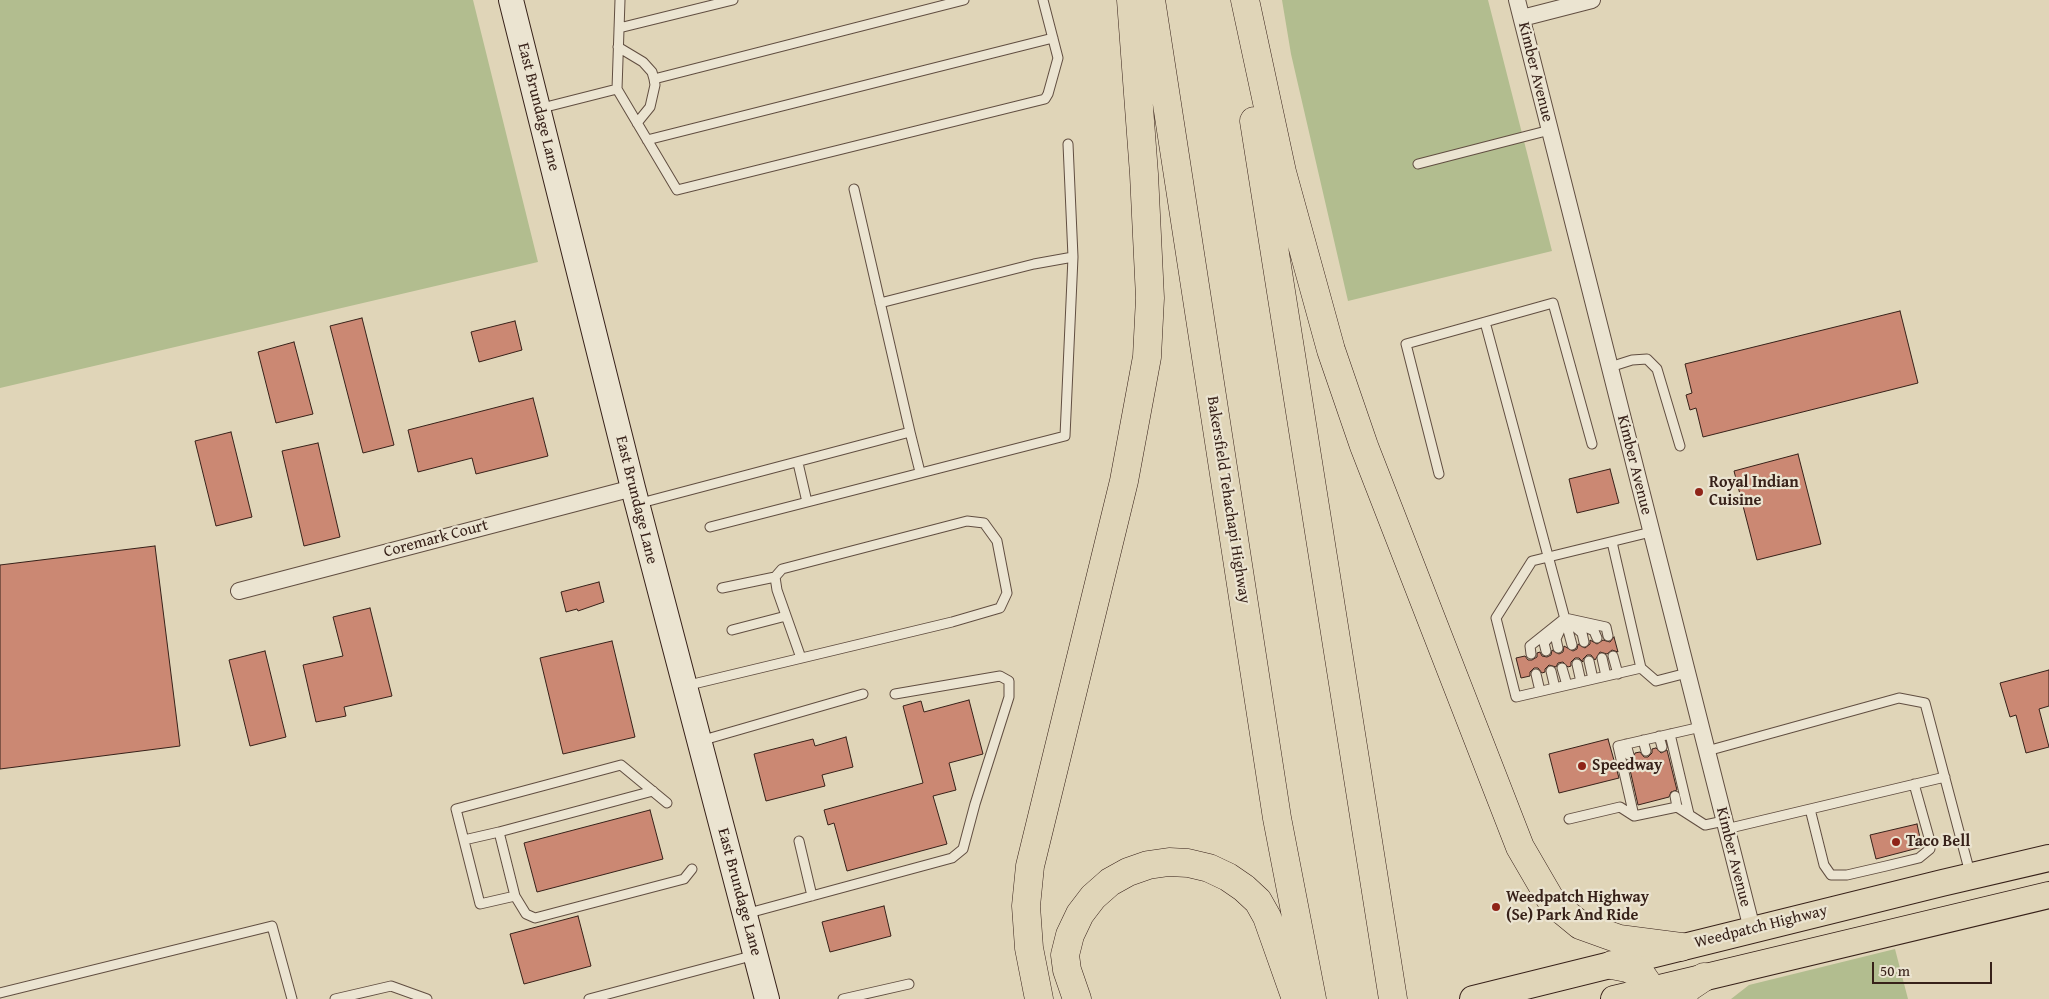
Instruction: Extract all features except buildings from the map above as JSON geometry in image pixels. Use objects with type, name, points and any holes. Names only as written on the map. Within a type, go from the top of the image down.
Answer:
[{"type":"highway","points":[[1039,999],[1029,948],[1026,906],[1030,866],[1124,481],[1147,357],[1150,298],[1144,174],[1131,0]]},
{"type":"highway","name":"Bakersfield Tehachapi Highway","points":[[1151,0],[1277,818],[1312,999]]},
{"type":"highway","points":[[1235,0],[1359,795],[1399,987]]},
{"type":"highway","points":[[1246,0],[1282,172],[1331,350],[1364,446],[1520,847],[1552,902],[1580,925],[1619,939],[1646,944],[1681,947]]},
{"type":"highway","points":[[1076,999],[1067,970],[1065,955],[1070,935],[1080,914],[1093,897],[1110,882],[1128,872],[1148,865],[1169,862],[1188,863],[1209,868],[1228,877],[1258,901],[1267,917],[1296,999]]},
{"type":"highway","points":[[1612,965],[1627,968],[1641,974],[1654,994]]},
{"type":"highway","points":[[1679,999],[1689,987],[1704,977]]},
{"type":"main road","name":"East Brundage Lane","points":[[511,0],[635,496],[767,999]]},
{"type":"main road","name":"Weedpatch Highway","points":[[1474,999],[1752,929],[2049,858]]},
{"type":"main road","points":[[1614,999],[1654,994],[1704,977],[2049,895]]},
{"type":"street","name":"Kimber Avenue","points":[[1517,0],[1752,929]]},
{"type":"street","points":[[1522,18],[1592,0]]},
{"type":"street","name":"Coremark Court","points":[[239,591],[635,496]]},
{"type":"lane","points":[[620,0],[617,89],[677,190],[1044,98],[1048,94],[1058,58],[1043,0]]},
{"type":"lane","points":[[619,28],[733,0]]},
{"type":"lane","points":[[654,79],[964,0]]},
{"type":"lane","points":[[647,140],[1053,38]]},
{"type":"lane","points":[[618,48],[643,62],[652,72],[654,79],[655,85],[650,107],[637,123]]},
{"type":"lane","points":[[538,109],[617,89]]},
{"type":"lane","points":[[1418,164],[1550,130]]},
{"type":"lane","points":[[710,527],[1065,436],[1073,257],[1068,144]]},
{"type":"lane","points":[[854,189],[920,472]]},
{"type":"lane","points":[[880,304],[1034,264],[1073,257]]},
{"type":"lane","points":[[1440,474],[1406,344],[1553,303],[1592,444]]},
{"type":"lane","points":[[1485,322],[1572,645]]},
{"type":"lane","points":[[1610,366],[1632,360],[1647,359],[1657,369],[1680,446]]},
{"type":"lane","points":[[635,496],[798,463],[910,432]]},
{"type":"lane","points":[[798,463],[807,502]]},
{"type":"lane","points":[[685,686],[952,622],[1000,608],[1007,593],[997,541],[984,523],[967,521],[782,569],[775,577],[722,588]]},
{"type":"lane","points":[[1641,668],[1516,697],[1496,618],[1532,561],[1651,532]]},
{"type":"lane","points":[[1612,542],[1641,668],[1656,681],[1687,673]]},
{"type":"lane","points":[[775,577],[777,590],[801,658]]},
{"type":"lane","points":[[732,630],[786,616]]},
{"type":"lane","points":[[1565,618],[1606,627],[1608,636]]},
{"type":"lane","points":[[1565,618],[1594,631],[1596,638]]},
{"type":"lane","points":[[1565,618],[1582,633],[1584,642]]},
{"type":"lane","points":[[1558,648],[1556,639],[1565,618]]},
{"type":"lane","points":[[1546,651],[1544,643],[1565,618]]},
{"type":"lane","points":[[1531,654],[1530,646],[1565,618]]},
{"type":"lane","points":[[1613,656],[1618,674]]},
{"type":"lane","points":[[1602,658],[1606,676]]},
{"type":"lane","points":[[1589,661],[1594,679]]},
{"type":"lane","points":[[1577,664],[1581,682]]},
{"type":"lane","points":[[1562,668],[1567,685]]},
{"type":"lane","points":[[1551,671],[1555,688]]},
{"type":"lane","points":[[1536,674],[1540,691]]},
{"type":"lane","points":[[745,914],[952,858],[963,849],[975,804],[1009,698],[1009,682],[1000,676],[895,694]]},
{"type":"lane","points":[[699,742],[864,694]]},
{"type":"lane","points":[[1707,751],[1899,698],[1925,703],[1971,876]]},
{"type":"lane","points":[[1639,815],[1618,746],[1700,727]]},
{"type":"lane","points":[[1670,734],[1690,814]]},
{"type":"lane","points":[[1659,736],[1662,747]]},
{"type":"lane","points":[[1643,740],[1646,751]]},
{"type":"lane","points":[[1626,744],[1629,755]]},
{"type":"lane","points":[[515,896],[480,904],[456,809],[621,764],[666,803]]},
{"type":"lane","points":[[1569,819],[1620,807],[1639,815],[1677,807],[1705,825],[1725,825],[1810,809],[1944,777]]},
{"type":"lane","points":[[1810,809],[1824,865],[1831,874],[1847,875],[1886,866],[1919,858],[1930,850],[1930,841],[1914,784]]},
{"type":"lane","points":[[464,840],[653,791]]},
{"type":"lane","points":[[1675,796],[1677,807]]},
{"type":"lane","points":[[1657,800],[1660,811]]},
{"type":"lane","points":[[1639,815],[1641,804]]},
{"type":"lane","points":[[499,832],[515,896],[526,914],[535,918],[684,879],[692,869]]},
{"type":"lane","points":[[799,841],[812,896]]},
{"type":"lane","points":[[0,993],[272,926],[292,999]]},
{"type":"lane","points":[[589,999],[755,955]]},
{"type":"lane","points":[[843,999],[909,984]]},
{"type":"lane","points":[[335,999],[391,986],[427,999]]},
{"type":"green space","points":[[0,0],[473,0],[538,262],[0,388]]},
{"type":"green space","points":[[1282,0],[1488,0],[1552,251],[1348,301],[1291,54]]},
{"type":"green space","points":[[1895,949],[1908,999],[1731,999],[1749,985]]},
{"type":"place","name":"Royal Indian Cuisine","points":[[1699,492]]},
{"type":"place","name":"Speedway","points":[[1582,766]]},
{"type":"place","name":"Taco Bell","points":[[1896,842]]},
{"type":"place","name":"Weedpatch Highway (Se) Park And Ride","points":[[1496,907]]}]
